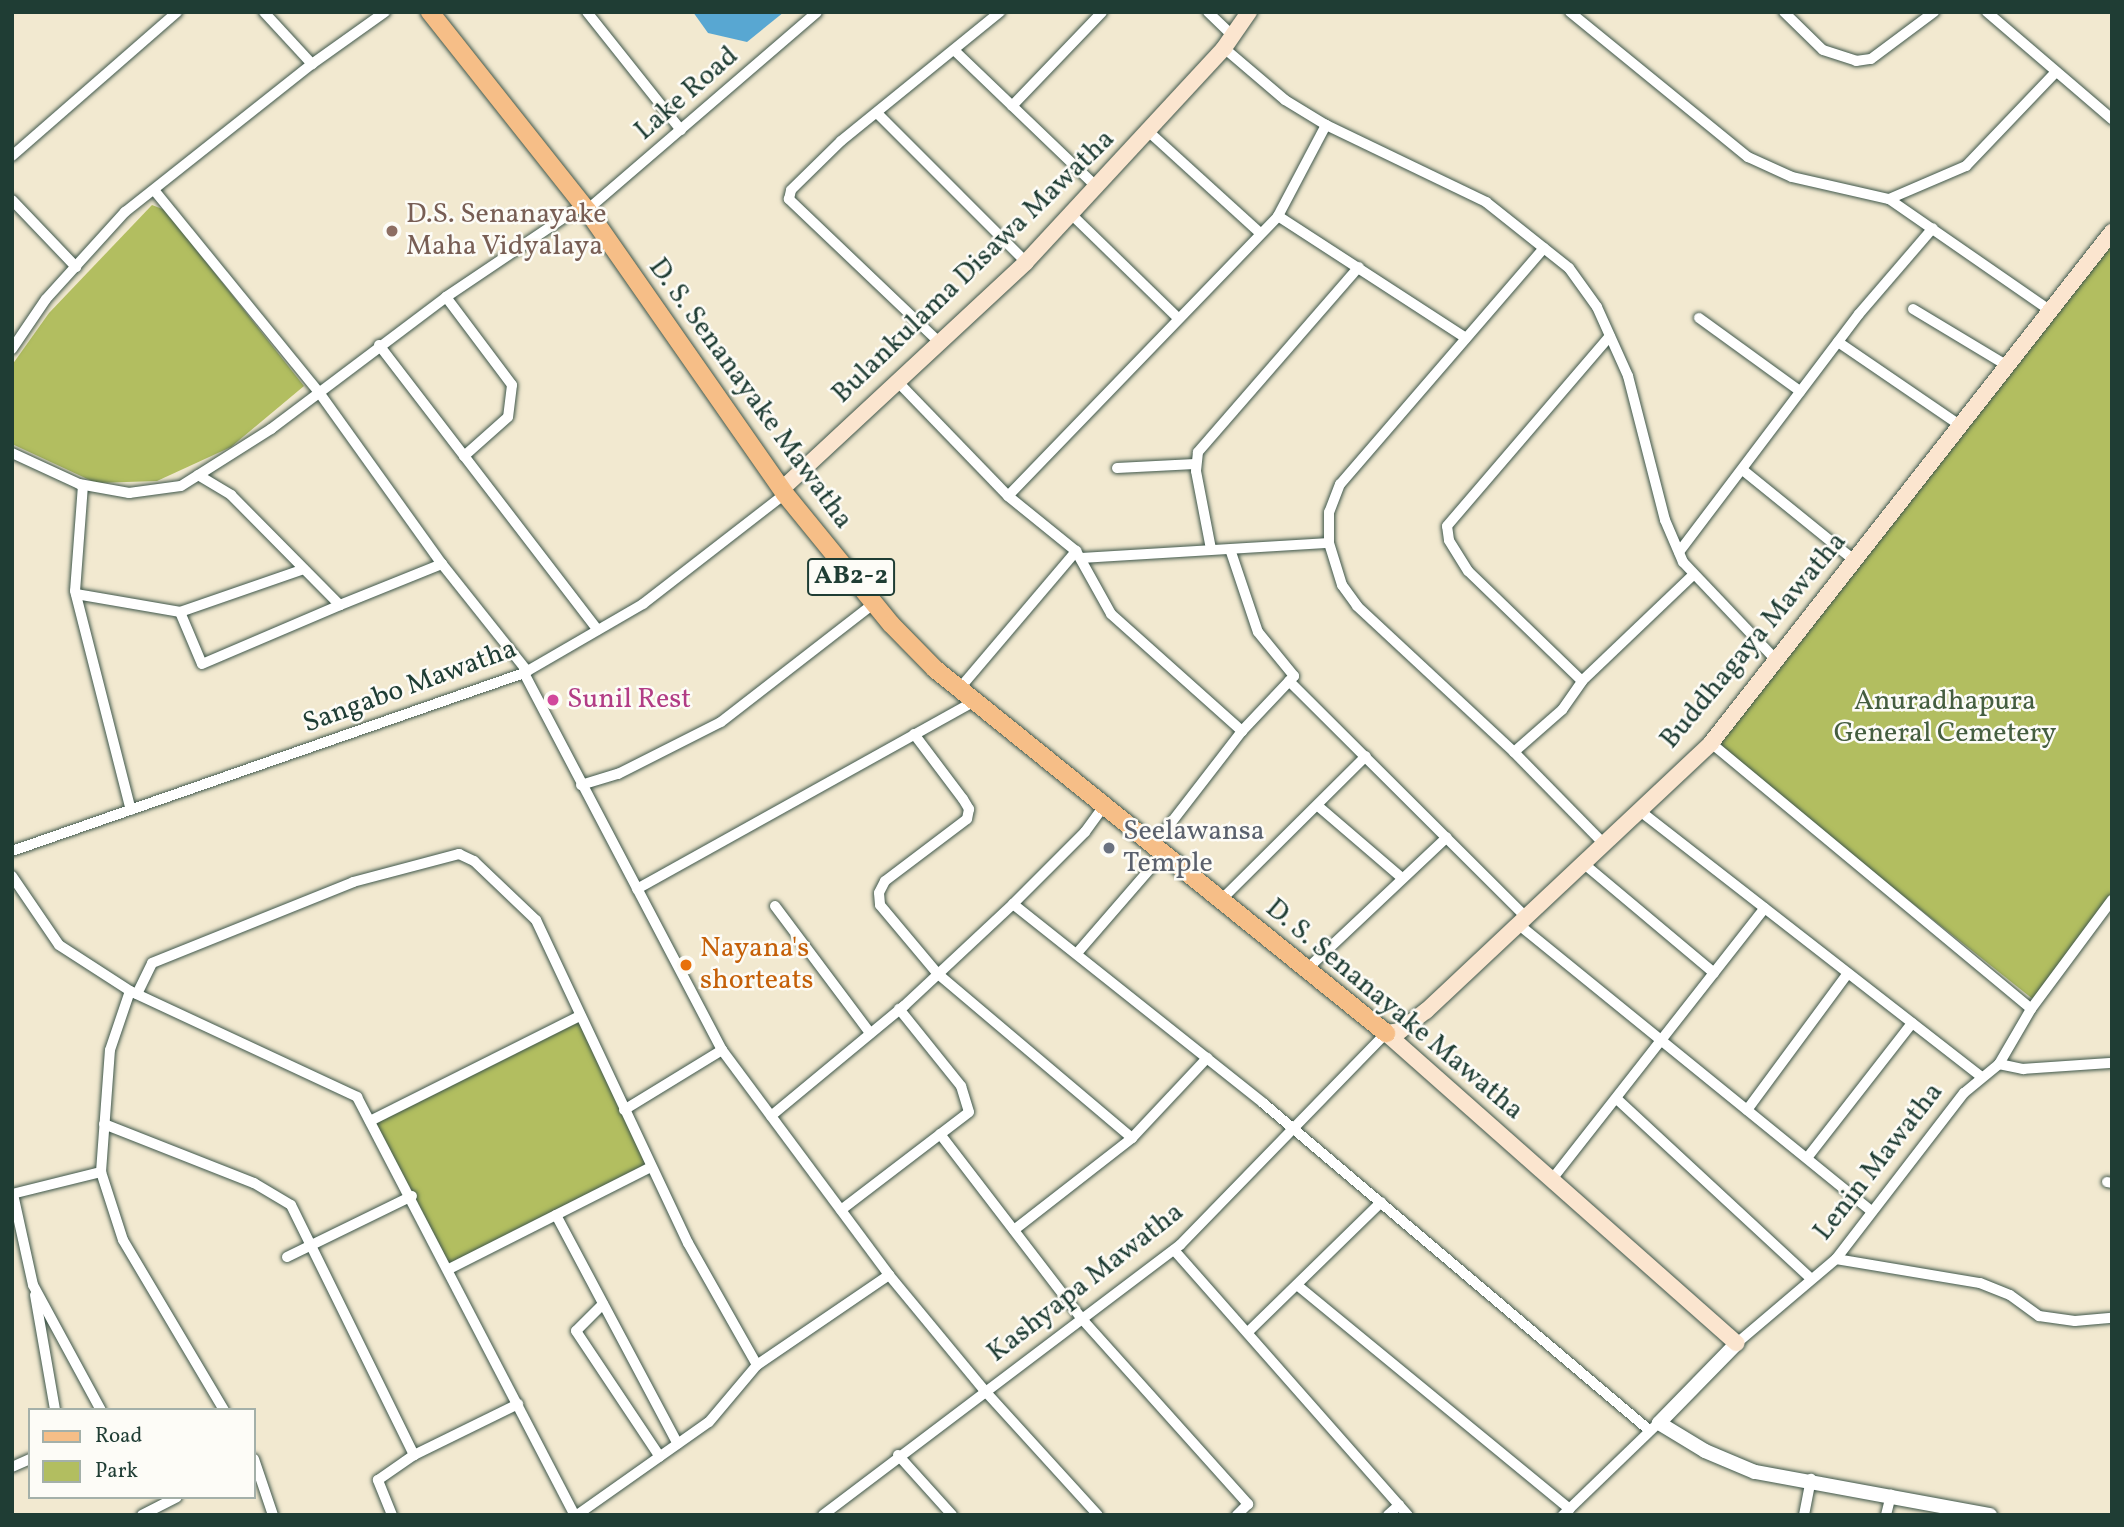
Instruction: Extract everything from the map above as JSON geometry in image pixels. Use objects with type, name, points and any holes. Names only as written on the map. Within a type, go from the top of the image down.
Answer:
[{"type":"main road","name":"D. S. Senanayake Mawatha","points":[[430,12],[585,207],[783,491],[873,604],[975,701],[1386,1033],[1737,1343]]},
{"type":"main road","name":"Bulankulama Disawa Mawatha","points":[[783,491],[1026,262],[1149,132],[1250,12]]},
{"type":"main road","name":"Buddhagaya Mawatha","points":[[1386,1033],[1409,1026],[1711,743],[2112,232]]},
{"type":"street","points":[[12,156],[177,12]]},
{"type":"street","points":[[264,12],[312,64]]},
{"type":"street","points":[[12,349],[46,299],[125,212],[312,64],[385,12]]},
{"type":"street","points":[[587,12],[681,130]]},
{"type":"street","name":"Lake Road","points":[[12,453],[83,485],[129,493],[181,486],[271,429],[446,297],[585,207],[681,130],[817,12]]},
{"type":"street","points":[[940,343],[789,199],[791,190],[841,141],[1000,12]]},
{"type":"street","points":[[1012,106],[1102,12]]},
{"type":"street","points":[[1208,12],[1228,41],[1285,100],[1326,125],[1486,201],[1544,248],[1585,287],[1628,376],[1662,508],[1679,552],[1692,576],[1776,660]]},
{"type":"street","points":[[1570,12],[1748,157],[1792,177],[1889,199],[2051,311]]},
{"type":"street","points":[[1784,12],[1823,50],[1841,60],[1856,61],[1871,59],[1934,12]]},
{"type":"street","points":[[1987,12],[2055,74],[2112,119]]},
{"type":"street","points":[[954,50],[1097,187]]},
{"type":"street","points":[[1889,199],[1966,166],[2055,74]]},
{"type":"street","points":[[877,113],[1026,262]]},
{"type":"street","points":[[1008,496],[1278,216],[1326,125]]},
{"type":"street","points":[[1149,132],[1260,233]]},
{"type":"street","points":[[154,190],[318,391],[442,564],[525,672],[722,1050],[889,1275],[985,1391],[1098,1515]]},
{"type":"street","points":[[12,200],[76,267]]},
{"type":"street","points":[[1071,214],[1178,318]]},
{"type":"street","points":[[1278,216],[1466,338]]},
{"type":"street","points":[[1679,552],[1744,471],[1838,342],[1933,228]]},
{"type":"street","points":[[1544,248],[1340,484],[1329,512],[1329,544],[1342,585],[1357,606],[1514,752],[1604,844]]},
{"type":"street","points":[[1211,549],[1195,464],[1208,438],[1359,267]]},
{"type":"street","points":[[446,297],[512,386],[508,417],[464,456]]},
{"type":"street","points":[[1913,309],[2008,366]]},
{"type":"street","points":[[1699,318],[1800,391]]},
{"type":"street","points":[[1582,681],[1468,571],[1448,540],[1447,526],[1611,336]]},
{"type":"street","points":[[1838,342],[1961,426]]},
{"type":"street","points":[[379,345],[598,630]]},
{"type":"street","points":[[898,382],[1008,496],[1079,554],[1111,614],[1242,731]]},
{"type":"street","points":[[1117,468],[1195,464]]},
{"type":"street","points":[[1744,471],[1855,561]]},
{"type":"street","points":[[198,475],[231,495],[340,605]]},
{"type":"street","points":[[83,485],[76,594],[131,810]]},
{"type":"street","name":"Sangabo Mawatha","points":[[12,852],[525,672],[643,604],[783,491]]},
{"type":"street","points":[[960,688],[1079,554],[1211,549],[1231,552],[1329,544]]},
{"type":"street","points":[[1078,952],[1158,850],[1242,731],[1294,676],[1258,632],[1231,552]]},
{"type":"street","points":[[180,612],[202,664],[442,564]]},
{"type":"street","points":[[76,594],[180,612],[304,569]]},
{"type":"street","points":[[1514,752],[1562,710],[1582,681],[1692,576]]},
{"type":"street","points":[[582,785],[618,774],[721,722],[873,604]]},
{"type":"street","points":[[1289,681],[1447,837],[1522,920],[1664,1043],[1871,1211]]},
{"type":"street","points":[[637,889],[975,701]]},
{"type":"street","points":[[914,734],[969,809],[967,819],[885,881],[879,893],[880,905],[938,974],[1132,1138]]},
{"type":"street","points":[[1711,743],[2031,1009]]},
{"type":"street","points":[[1221,900],[1366,756]]},
{"type":"street","points":[[771,1116],[938,974],[1086,832],[1104,806]]},
{"type":"street","points":[[1318,806],[1402,878]]},
{"type":"street","points":[[1640,811],[1981,1076]]},
{"type":"street","points":[[1307,969],[1447,837]]},
{"type":"street","points":[[223,1408],[123,1240],[101,1172],[110,1050],[133,992],[152,963],[353,883],[460,853],[497,879],[536,920],[688,1243],[757,1365]]},
{"type":"street","points":[[1583,863],[1714,973]]},
{"type":"street","points":[[12,876],[59,945],[133,992],[356,1097],[412,1196],[576,1515],[709,1422],[757,1365],[889,1275]]},
{"type":"street","name":"Lenin Mawatha","points":[[1567,1512],[1737,1343],[1836,1259],[1871,1211],[1981,1076],[1999,1065],[2031,1009],[2112,900]]},
{"type":"street","points":[[1013,904],[1078,952],[1208,1058],[1289,1129],[1654,1426],[1755,1472],[1811,1479],[1891,1495],[1939,1510],[1990,1515]]},
{"type":"street","points":[[775,905],[870,1033]]},
{"type":"street","points":[[1553,1178],[1664,1043],[1765,908]]},
{"type":"street","points":[[1747,1110],[1848,973]]},
{"type":"street","points":[[841,1210],[970,1112],[961,1086],[899,1009]]},
{"type":"street","points":[[370,1121],[580,1016]]},
{"type":"street","points":[[1807,1158],[1912,1023]]},
{"type":"street","name":"Kashyapa Mawatha","points":[[823,1515],[898,1455],[1174,1250],[1289,1129],[1386,1033]]},
{"type":"street","points":[[624,1110],[722,1050]]},
{"type":"street","points":[[1014,1230],[1132,1138],[1208,1058]]},
{"type":"street","points":[[1999,1065],[2023,1069],[2112,1063]]},
{"type":"street","points":[[1618,1100],[1811,1279]]},
{"type":"street","points":[[104,1124],[254,1183],[292,1205],[414,1455]]},
{"type":"street","points":[[940,1134],[1082,1319],[1248,1504],[1237,1515]]},
{"type":"street","points":[[449,1269],[651,1167]]},
{"type":"street","points":[[55,1408],[13,1194],[101,1172]]},
{"type":"street","points":[[287,1257],[412,1196]]},
{"type":"street","points":[[1248,1332],[1381,1202]]},
{"type":"street","points":[[556,1215],[678,1444]]},
{"type":"street","points":[[1174,1250],[1408,1515]]},
{"type":"street","points":[[1836,1259],[1980,1283],[2010,1295],[2039,1316],[2075,1321],[2112,1318]]},
{"type":"street","points":[[1297,1285],[1567,1512]]},
{"type":"street","points":[[33,1286],[101,1408]]},
{"type":"street","points":[[603,1304],[576,1331],[660,1457]]},
{"type":"street","points":[[392,1515],[378,1480],[414,1455],[518,1404]]},
{"type":"street","points":[[898,1455],[952,1515]]},
{"type":"street","points":[[12,1468],[28,1460]]},
{"type":"street","points":[[256,1465],[274,1515]]},
{"type":"street","points":[[1804,1515],[1811,1479]]},
{"type":"street","points":[[1886,1515],[1891,1495]]},
{"type":"street","points":[[148,1499],[153,1509]]},
{"type":"street","points":[[142,1515],[173,1499]]},
{"type":"street","points":[[1388,1515],[1399,1505]]},
{"type":"green space","points":[[152,205],[165,210],[304,386],[231,447],[157,481],[96,483],[12,444],[12,365],[49,313]]},
{"type":"green space","name":"Anuradhapura General Cemetery","points":[[2112,234],[2112,902],[2039,1004],[1711,743]]},
{"type":"green space","points":[[580,1016],[651,1167],[449,1269],[370,1121]]},
{"type":"water","points":[[693,12],[784,12],[747,42],[708,33]]},
{"type":"place","name":"D.S. Senanayake Maha Vidyalaya","points":[[392,231]]},
{"type":"place","name":"Sunil Rest","points":[[553,700]]},
{"type":"place","name":"Seelawansa Temple","points":[[1109,848]]},
{"type":"place","name":"Nayana's shorteats","points":[[686,965]]}]
